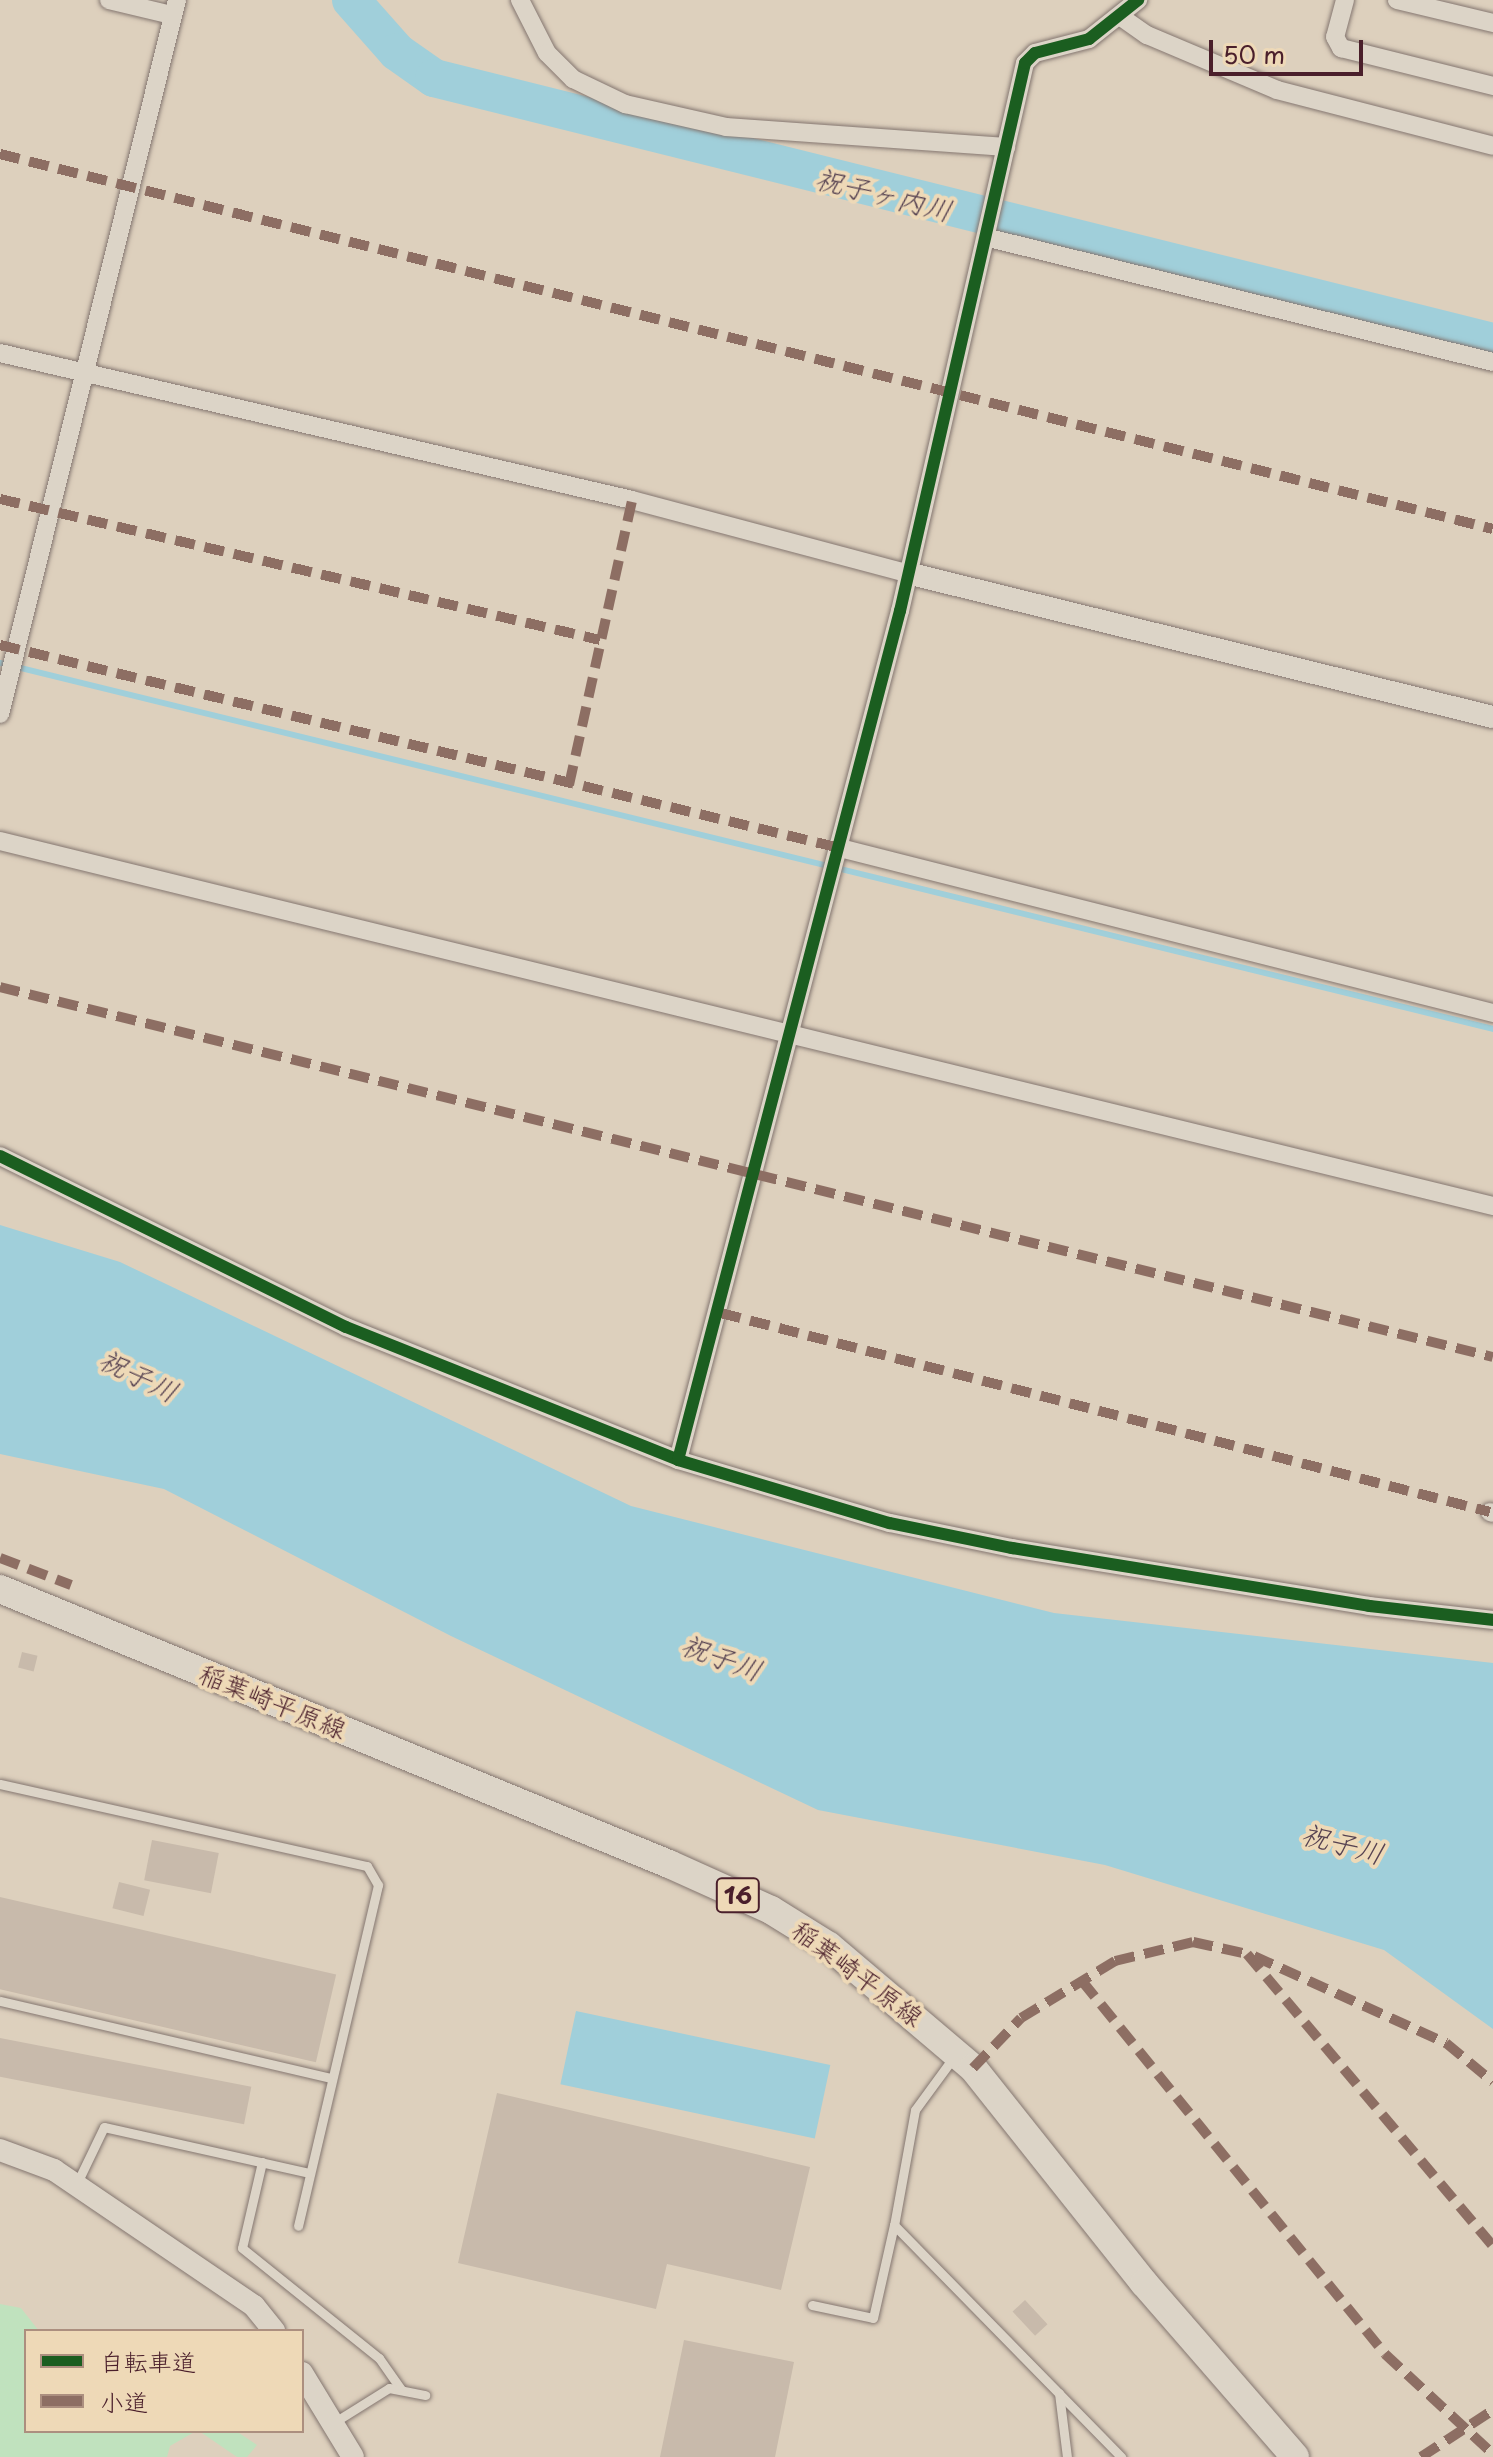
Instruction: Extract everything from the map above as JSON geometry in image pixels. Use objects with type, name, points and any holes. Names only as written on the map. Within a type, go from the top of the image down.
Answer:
[{"type":"main road","name":"稲葉崎平原線","points":[[0,1589],[771,1910],[829,1946],[958,2052],[1144,2283],[1295,2457]]},
{"type":"street","points":[[0,714],[81,373],[174,8],[109,0]]},
{"type":"street","points":[[520,0],[547,53],[573,79],[625,104],[726,127],[1006,147]]},
{"type":"street","points":[[678,1460],[839,853],[996,206],[1025,63],[1035,53],[1089,39],[1121,17],[1138,0]]},
{"type":"street","points":[[1345,0],[1335,37],[1341,48],[1493,86]]},
{"type":"street","points":[[1397,0],[1493,23]]},
{"type":"street","points":[[1121,17],[1147,35],[1277,90],[1493,146]]},
{"type":"street","points":[[988,236],[1493,362]]},
{"type":"street","points":[[0,353],[632,500],[907,573],[1493,717]]},
{"type":"street","points":[[0,841],[1493,1206]]},
{"type":"street","points":[[839,853],[1493,1013]]},
{"type":"street","points":[[0,1156],[346,1327],[678,1460],[890,1523],[1012,1548],[1369,1606],[1493,1620]]},
{"type":"street","points":[[0,2150],[75,2186],[254,2306],[272,2329]]},
{"type":"street","points":[[304,2376],[353,2457]]},
{"type":"lane","points":[[0,1784],[367,1866],[378,1885],[330,2078],[298,2226]]},
{"type":"lane","points":[[0,2001],[330,2078]]},
{"type":"lane","points":[[812,2305],[873,2318],[915,2110],[958,2052]]},
{"type":"lane","points":[[75,2186],[104,2127],[310,2173]]},
{"type":"lane","points":[[262,2162],[242,2248],[379,2358],[401,2390]]},
{"type":"lane","points":[[894,2225],[1121,2457]]},
{"type":"lane","points":[[333,2423],[389,2388],[425,2395]]},
{"type":"lane","points":[[1059,2393],[1067,2457]]},
{"type":"green space","points":[[0,2304],[21,2308],[37,2329],[24,2329],[24,2433],[193,2433],[170,2446],[167,2457],[0,2457]]},
{"type":"green space","points":[[202,2433],[239,2433],[257,2445],[247,2457],[237,2457]]},
{"type":"water","name":"祝子川","points":[[0,1225],[120,1262],[631,1506],[1054,1613],[1493,1663],[1493,2029],[1384,1950],[1105,1865],[818,1810],[451,1636],[164,1489],[0,1454]]},
{"type":"water","points":[[576,2011],[830,2065],[815,2138],[560,2084]]},
{"type":"building","points":[[22,1652],[38,1656],[34,1671],[18,1668]]},
{"type":"building","points":[[152,1840],[219,1853],[211,1893],[144,1880]]},
{"type":"building","points":[[119,1882],[150,1890],[144,1916],[112,1908]]},
{"type":"building","points":[[0,1897],[336,1975],[316,2062],[0,1989]]},
{"type":"building","points":[[0,2038],[251,2087],[244,2124],[0,2077]]},
{"type":"building","points":[[497,2093],[810,2167],[781,2290],[667,2264],[656,2309],[458,2263]]},
{"type":"building","points":[[1025,2300],[1048,2324],[1035,2336],[1013,2312]]},
{"type":"building","points":[[684,2340],[794,2362],[775,2457],[660,2457]]},
{"type":"waterway","name":"祝子ヶ内川","points":[[351,0],[397,52],[434,78],[1493,342]]},
{"type":"waterway","points":[[0,663],[1493,1029]]},
{"type":"marked path","points":[[0,154],[1493,529]]},
{"type":"marked path","points":[[0,499],[600,640]]},
{"type":"marked path","points":[[569,785],[632,500]]},
{"type":"marked path","points":[[0,645],[840,848]]},
{"type":"marked path","points":[[0,987],[1493,1357]]},
{"type":"marked path","points":[[721,1313],[1490,1512]]},
{"type":"marked path","points":[[0,1558],[71,1585]]},
{"type":"marked path","points":[[973,2068],[1021,2018],[1115,1961],[1193,1942],[1247,1954],[1493,2246]]},
{"type":"marked path","points":[[1254,1956],[1446,2043],[1493,2082]]},
{"type":"marked path","points":[[1082,1981],[1385,2354],[1493,2454]]},
{"type":"marked path","points":[[1421,2457],[1493,2410]]},
{"type":"cycle path","points":[[678,1460],[900,611],[1025,63],[1035,53],[1089,39],[1138,0]]},
{"type":"cycle path","points":[[0,1156],[346,1327],[678,1460],[890,1523],[1012,1548],[1369,1606],[1493,1620]]}]
